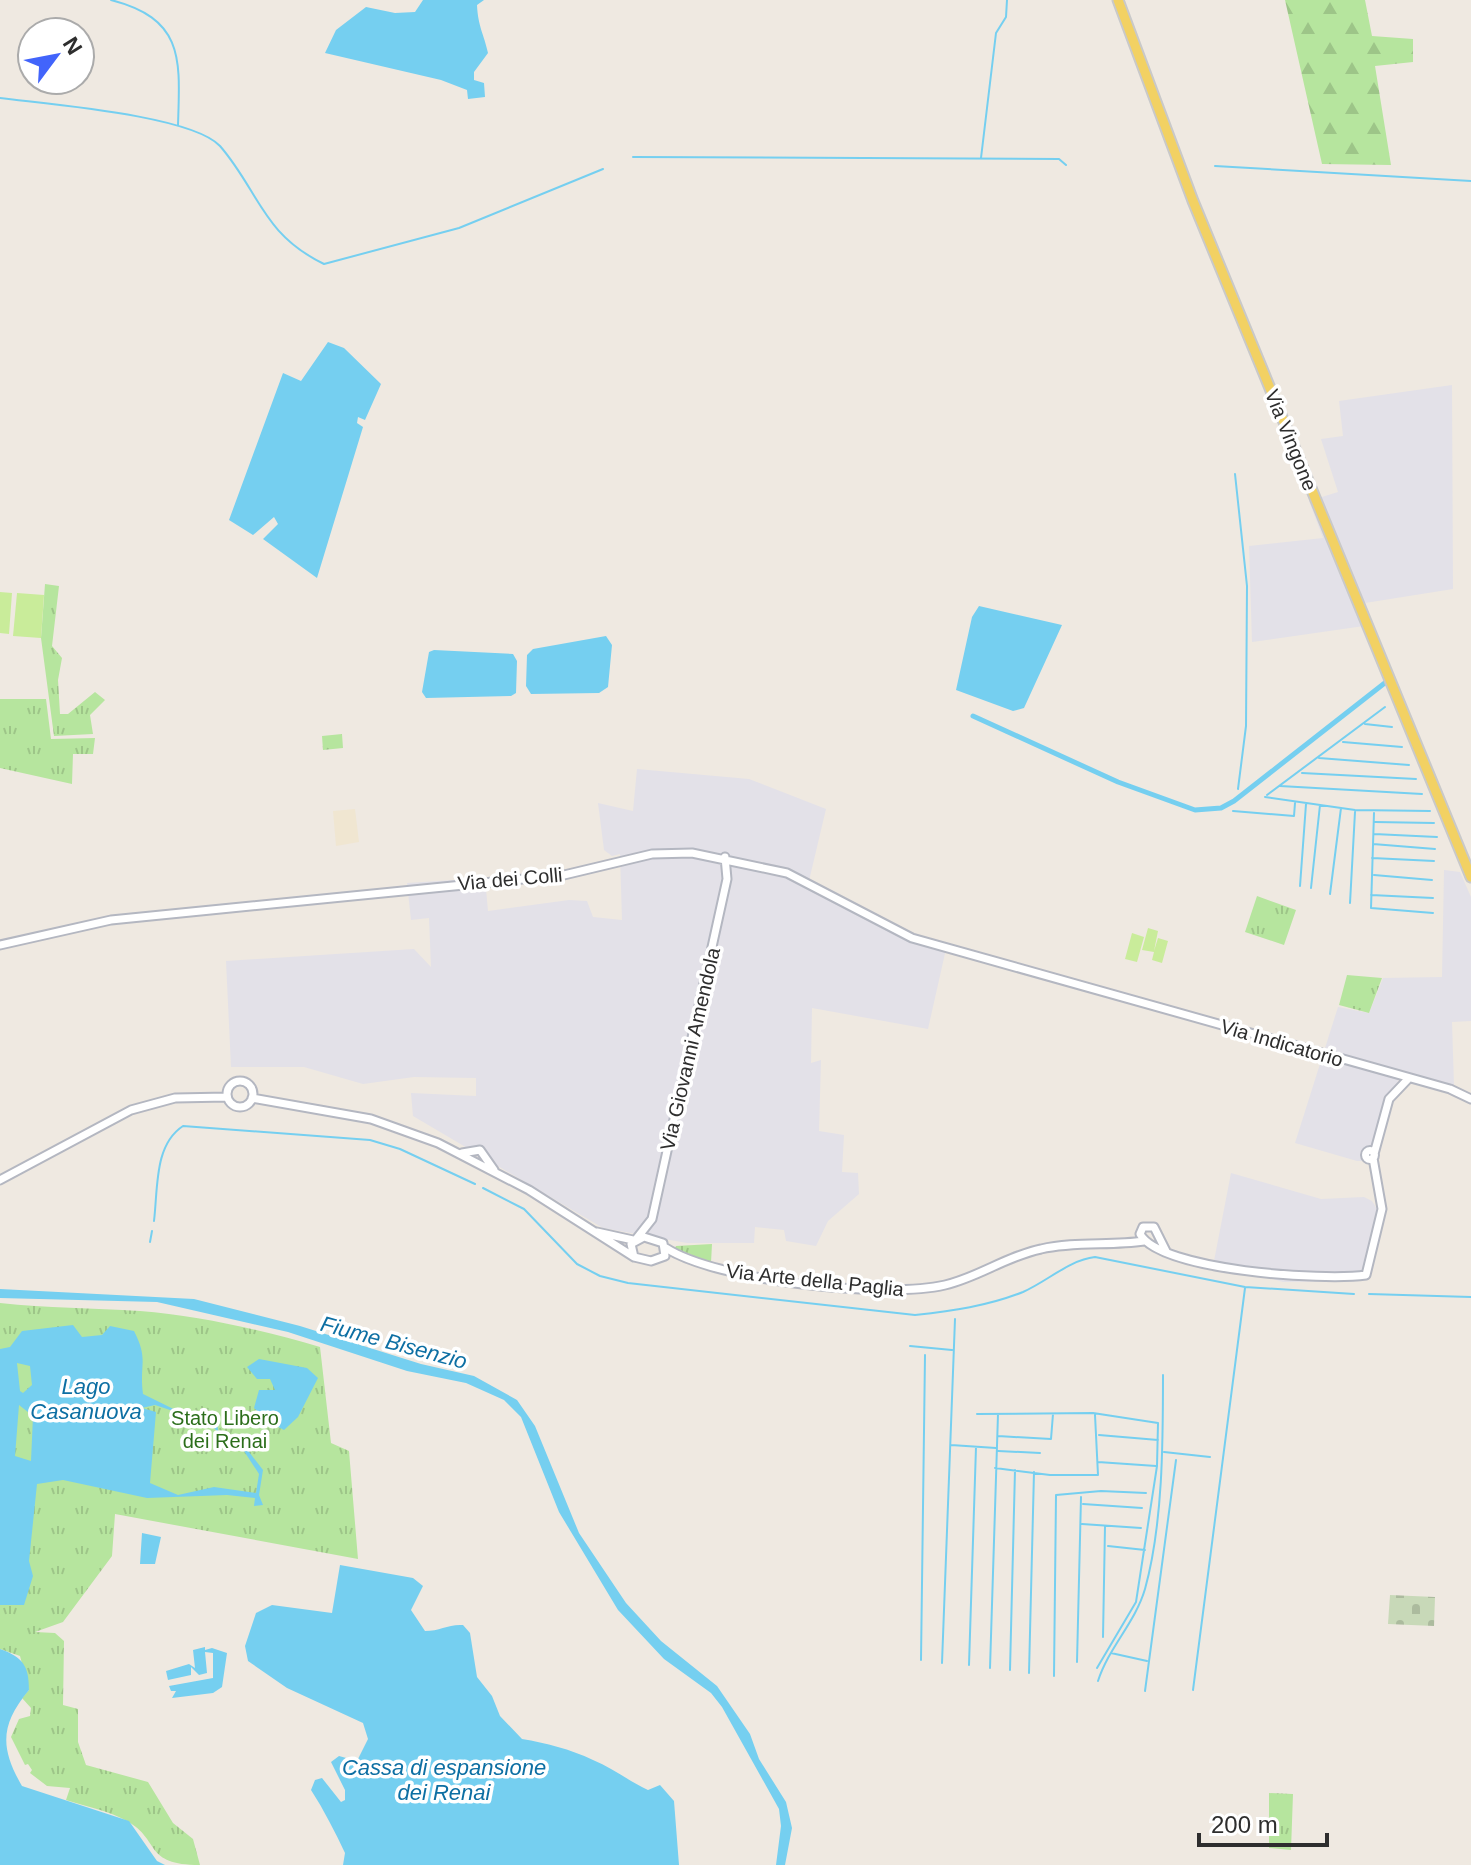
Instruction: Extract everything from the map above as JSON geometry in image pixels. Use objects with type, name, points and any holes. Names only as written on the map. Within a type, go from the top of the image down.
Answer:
[{"type":"main road","name":"Via Vingone","points":[[1118,0],[1181,172],[1471,877]]},
{"type":"main road","name":"Via dei Colli","points":[[0,945],[111,920],[564,875],[652,854],[725,857],[743,861],[810,883],[912,938],[1092,988]]},
{"type":"main road","name":"Via Giovanni Amendola","points":[[635,1239],[652,1219],[727,879],[725,857]]},
{"type":"main road","name":"Via Giovanni Amendola","points":[[727,879],[743,861]]},
{"type":"main road","name":"Via Indicatorio","points":[[1092,988],[1409,1078],[1471,1099]]},
{"type":"main road","points":[[1141,1231],[1166,1251],[1270,1275],[1318,1279],[1366,1275],[1382,1209],[1371,1157],[1381,1133],[1389,1099],[1409,1078]]},
{"type":"main road","name":"Via Arte della Paglia","points":[[227,1097],[230,1085],[241,1081],[250,1087],[252,1098]]},
{"type":"main road","name":"Via Arte della Paglia","points":[[0,1180],[131,1110],[175,1098],[227,1097],[240,1107],[252,1098],[387,1123],[456,1152],[500,1175],[634,1257],[693,1262],[744,1275],[901,1291],[956,1282],[1039,1249],[1150,1240]]},
{"type":"main road","points":[[456,1152],[473,1154],[480,1150],[500,1175]]},
{"type":"main road","points":[[652,1219],[659,1239]]},
{"type":"main road","name":"Via Arte della Paglia","points":[[581,1223],[607,1236],[659,1239],[666,1248],[693,1262]]},
{"type":"main road","points":[[1123,1242],[1152,1226],[1157,1231],[1150,1240]]},
{"type":"main road","points":[[634,1257],[630,1247],[635,1239]]},
{"type":"main road","points":[[661,1259],[666,1248]]},
{"type":"shaded area","points":[[1452,385],[1453,589],[1365,603],[1371,625],[1252,642],[1249,546],[1323,538],[1309,501],[1338,492],[1321,439],[1343,436],[1339,401]]},
{"type":"shaded area","points":[[637,769],[749,779],[826,809],[808,885],[886,929],[946,949],[928,1029],[812,1008],[811,1063],[821,1060],[819,1131],[844,1135],[842,1172],[858,1173],[859,1194],[828,1221],[816,1246],[786,1241],[784,1230],[755,1227],[754,1243],[687,1243],[603,1228],[413,1116],[411,1093],[476,1096],[476,1078],[414,1077],[363,1084],[304,1067],[231,1067],[226,961],[414,949],[431,967],[429,918],[411,920],[407,883],[485,878],[488,911],[569,900],[587,901],[593,917],[622,920],[620,854],[612,856],[604,850],[598,803],[633,811]]},
{"type":"shaded area","points":[[355,809],[359,842],[336,846],[333,811]]},
{"type":"shaded area","points":[[1444,870],[1460,872],[1471,897],[1471,1021],[1452,1022],[1454,1086],[1401,1070],[1375,1161],[1357,1161],[1295,1143],[1338,1007],[1369,1013],[1383,978],[1442,977]]},
{"type":"shaded area","points":[[1231,1173],[1321,1199],[1364,1197],[1372,1201],[1377,1209],[1360,1281],[1283,1282],[1214,1261]]},
{"type":"green space","points":[[1285,0],[1365,0],[1372,36],[1413,39],[1413,62],[1375,66],[1391,165],[1322,164]]},
{"type":"green space","points":[[45,584],[59,586],[52,646],[62,658],[58,680],[60,714],[68,714],[95,692],[105,700],[90,715],[93,734],[54,736],[41,638]]},
{"type":"green space","points":[[0,592],[12,593],[9,634],[0,633]]},
{"type":"green space","points":[[17,593],[44,595],[41,638],[13,636]]},
{"type":"green space","points":[[0,699],[46,699],[51,739],[95,738],[93,754],[73,754],[72,784],[0,768]]},
{"type":"green space","points":[[342,734],[343,748],[323,750],[322,736]]},
{"type":"green space","points":[[1257,896],[1296,910],[1284,945],[1245,932]]},
{"type":"green space","points":[[1148,928],[1158,931],[1154,951],[1158,938],[1168,941],[1162,963],[1152,960],[1154,952],[1142,950]]},
{"type":"green space","points":[[1132,933],[1144,937],[1137,962],[1125,959]]},
{"type":"green space","points":[[1347,975],[1382,978],[1369,1013],[1339,1005]]},
{"type":"green space","points":[[712,1244],[711,1263],[675,1248],[676,1246]]},
{"type":"green space","name":"Stato Libero dei Renai","points":[[0,1303],[185,1316],[254,1329],[320,1347],[331,1443],[349,1451],[358,1559],[115,1514],[112,1556],[63,1622],[35,1632],[55,1633],[64,1641],[63,1705],[78,1709],[78,1742],[86,1765],[148,1782],[173,1823],[193,1839],[200,1865],[169,1861],[155,1850],[138,1828],[127,1821],[66,1800],[70,1788],[47,1786],[30,1773],[32,1770],[28,1764],[25,1765],[11,1737],[19,1719],[30,1716],[31,1708],[22,1698],[29,1690],[20,1656],[0,1649]]},
{"type":"green space","points":[[1390,1595],[1435,1597],[1434,1626],[1388,1624]]},
{"type":"green space","points":[[1269,1793],[1293,1794],[1291,1850],[1269,1848]]},
{"type":"water","points":[[423,0],[484,0],[477,5],[488,53],[474,72],[474,80],[484,83],[485,97],[468,99],[467,90],[441,80],[325,53],[336,30],[366,7],[395,13],[415,12]]},
{"type":"water","points":[[328,342],[344,348],[381,384],[365,420],[358,417],[357,423],[363,427],[317,578],[263,539],[278,524],[274,517],[253,535],[229,520],[283,373],[301,381]]},
{"type":"water","points":[[979,606],[1062,625],[1024,708],[1013,711],[956,690],[972,617]]},
{"type":"water","points":[[606,636],[612,645],[608,687],[599,693],[531,694],[526,686],[527,655],[533,649]]},
{"type":"water","points":[[429,652],[513,654],[517,661],[516,693],[511,696],[426,698],[422,692]]},
{"type":"water","points":[[0,1289],[194,1299],[300,1326],[421,1364],[474,1376],[517,1400],[535,1426],[579,1533],[626,1603],[661,1641],[717,1686],[750,1734],[759,1759],[786,1802],[792,1828],[785,1865],[776,1865],[781,1826],[779,1809],[722,1707],[711,1693],[664,1659],[618,1610],[559,1512],[521,1417],[504,1400],[466,1383],[407,1371],[288,1332],[157,1302],[0,1298]]},
{"type":"water","name":"Lago Casanuova","points":[[73,1325],[82,1337],[102,1335],[110,1326],[134,1331],[142,1356],[143,1394],[206,1425],[217,1425],[219,1433],[243,1444],[263,1470],[259,1495],[263,1505],[254,1506],[255,1498],[227,1495],[147,1498],[63,1480],[37,1484],[29,1561],[33,1576],[24,1605],[0,1605],[0,1349],[10,1347],[22,1331]],"holes":[[[17,1363],[30,1366],[32,1385],[23,1393],[20,1391]],[[19,1405],[33,1416],[31,1461],[15,1456]],[[155,1405],[185,1415],[192,1425],[214,1428],[231,1445],[242,1448],[259,1474],[256,1493],[214,1487],[178,1495],[150,1483],[156,1412],[142,1408]]]},
{"type":"water","points":[[259,1359],[307,1368],[318,1378],[298,1417],[284,1430],[269,1422],[254,1408],[259,1390],[275,1390],[270,1379],[257,1379],[247,1367]]},
{"type":"water","points":[[142,1533],[161,1537],[155,1564],[140,1564]]},
{"type":"water","name":"Cassa di espansione dei Renai","points":[[340,1565],[413,1578],[423,1586],[411,1610],[425,1631],[463,1625],[470,1633],[477,1677],[492,1696],[500,1716],[522,1739],[584,1756],[648,1790],[660,1785],[674,1801],[679,1865],[343,1865],[345,1853],[311,1790],[315,1780],[322,1778],[341,1802],[345,1800],[345,1790],[331,1762],[339,1756],[357,1761],[368,1739],[363,1723],[287,1688],[248,1661],[245,1646],[256,1613],[272,1605],[332,1613]]},
{"type":"water","points":[[205,1647],[205,1650],[212,1648],[227,1653],[222,1687],[213,1693],[172,1698],[176,1691],[171,1691],[169,1686],[213,1678],[213,1653],[205,1652],[207,1673],[199,1675],[191,1667],[191,1675],[168,1680],[166,1671],[189,1664],[195,1668],[193,1650]]},
{"type":"water","points":[[0,1649],[19,1659],[28,1675],[29,1690],[13,1714],[6,1737],[10,1760],[22,1786],[129,1821],[157,1861],[165,1865],[0,1865]]},
{"type":"waterway","points":[[111,0],[153,18],[173,45],[179,81],[178,125]]},
{"type":"waterway","points":[[981,158],[996,33],[1006,17],[1007,0]]},
{"type":"waterway","points":[[0,98],[150,119],[204,135],[220,146],[263,211],[287,239],[324,264],[459,228],[603,169]]},
{"type":"waterway","points":[[633,157],[1059,159],[1066,165]]},
{"type":"waterway","points":[[1215,166],[1471,181]]},
{"type":"waterway","points":[[1235,474],[1247,586],[1246,726],[1238,789]]},
{"type":"waterway","points":[[973,716],[1118,782],[1195,810],[1221,808],[1386,682]]},
{"type":"waterway","points":[[1267,795],[1385,707]]},
{"type":"waterway","points":[[1365,724],[1392,727]]},
{"type":"waterway","points":[[1343,742],[1402,747]]},
{"type":"waterway","points":[[1319,758],[1409,765]]},
{"type":"waterway","points":[[1302,773],[1416,779]]},
{"type":"waterway","points":[[1280,786],[1422,794]]},
{"type":"waterway","points":[[1265,797],[1355,810],[1430,811]]},
{"type":"waterway","points":[[1233,811],[1294,816],[1295,803]]},
{"type":"waterway","points":[[1300,886],[1306,804]]},
{"type":"waterway","points":[[1311,888],[1320,805]]},
{"type":"waterway","points":[[1330,894],[1341,808]]},
{"type":"waterway","points":[[1350,903],[1355,812]]},
{"type":"waterway","points":[[1374,813],[1371,908],[1433,913]]},
{"type":"waterway","points":[[1375,822],[1434,823]]},
{"type":"waterway","points":[[1374,834],[1437,837]]},
{"type":"waterway","points":[[1373,844],[1435,849]]},
{"type":"waterway","points":[[1372,858],[1434,861]]},
{"type":"waterway","points":[[1374,875],[1432,880]]},
{"type":"waterway","points":[[1371,895],[1433,898]]},
{"type":"waterway","points":[[154,1221],[162,1156],[167,1144],[183,1126],[370,1140],[400,1149],[475,1184]]},
{"type":"waterway","points":[[483,1188],[524,1209],[577,1264],[600,1276],[628,1283],[915,1315],[1010,1297],[1076,1262],[1095,1257],[1245,1287],[1354,1294]]},
{"type":"waterway","points":[[150,1242],[152,1231]]},
{"type":"waterway","points":[[1193,1690],[1245,1288]]},
{"type":"waterway","points":[[1369,1294],[1471,1297]]},
{"type":"waterway","points":[[942,1663],[955,1319]]},
{"type":"waterway","points":[[910,1346],[952,1350]]},
{"type":"waterway","points":[[921,1660],[925,1355]]},
{"type":"waterway","points":[[1098,1681],[1141,1601],[1151,1564],[1161,1482],[1163,1375]]},
{"type":"waterway","points":[[977,1414],[1093,1413],[1158,1423],[1157,1466],[1136,1602],[1097,1668]]},
{"type":"waterway","points":[[990,1668],[998,1414]]},
{"type":"waterway","points":[[998,1436],[1051,1439],[1053,1414]]},
{"type":"waterway","points":[[995,1468],[1050,1475],[1098,1475],[1095,1415]]},
{"type":"waterway","points":[[1099,1435],[1158,1440]]},
{"type":"waterway","points":[[951,1445],[996,1448]]},
{"type":"waterway","points":[[969,1665],[976,1447]]},
{"type":"waterway","points":[[998,1451],[1040,1453]]},
{"type":"waterway","points":[[1164,1452],[1210,1457]]},
{"type":"waterway","points":[[1145,1691],[1176,1460]]},
{"type":"waterway","points":[[1098,1462],[1156,1466]]},
{"type":"waterway","points":[[1010,1670],[1015,1470]]},
{"type":"waterway","points":[[1029,1673],[1034,1472]]},
{"type":"waterway","points":[[1054,1676],[1056,1495],[1101,1491],[1146,1493]]},
{"type":"waterway","points":[[1077,1662],[1081,1497]]},
{"type":"waterway","points":[[1083,1504],[1142,1508]]},
{"type":"waterway","points":[[1082,1524],[1141,1528]]},
{"type":"waterway","points":[[1103,1637],[1105,1526]]},
{"type":"waterway","points":[[1108,1546],[1145,1550]]},
{"type":"waterway","points":[[1111,1653],[1147,1661]]},
{"type":"water label","name":"Fiume Bisenzio","points":[[394,1342]]}]
